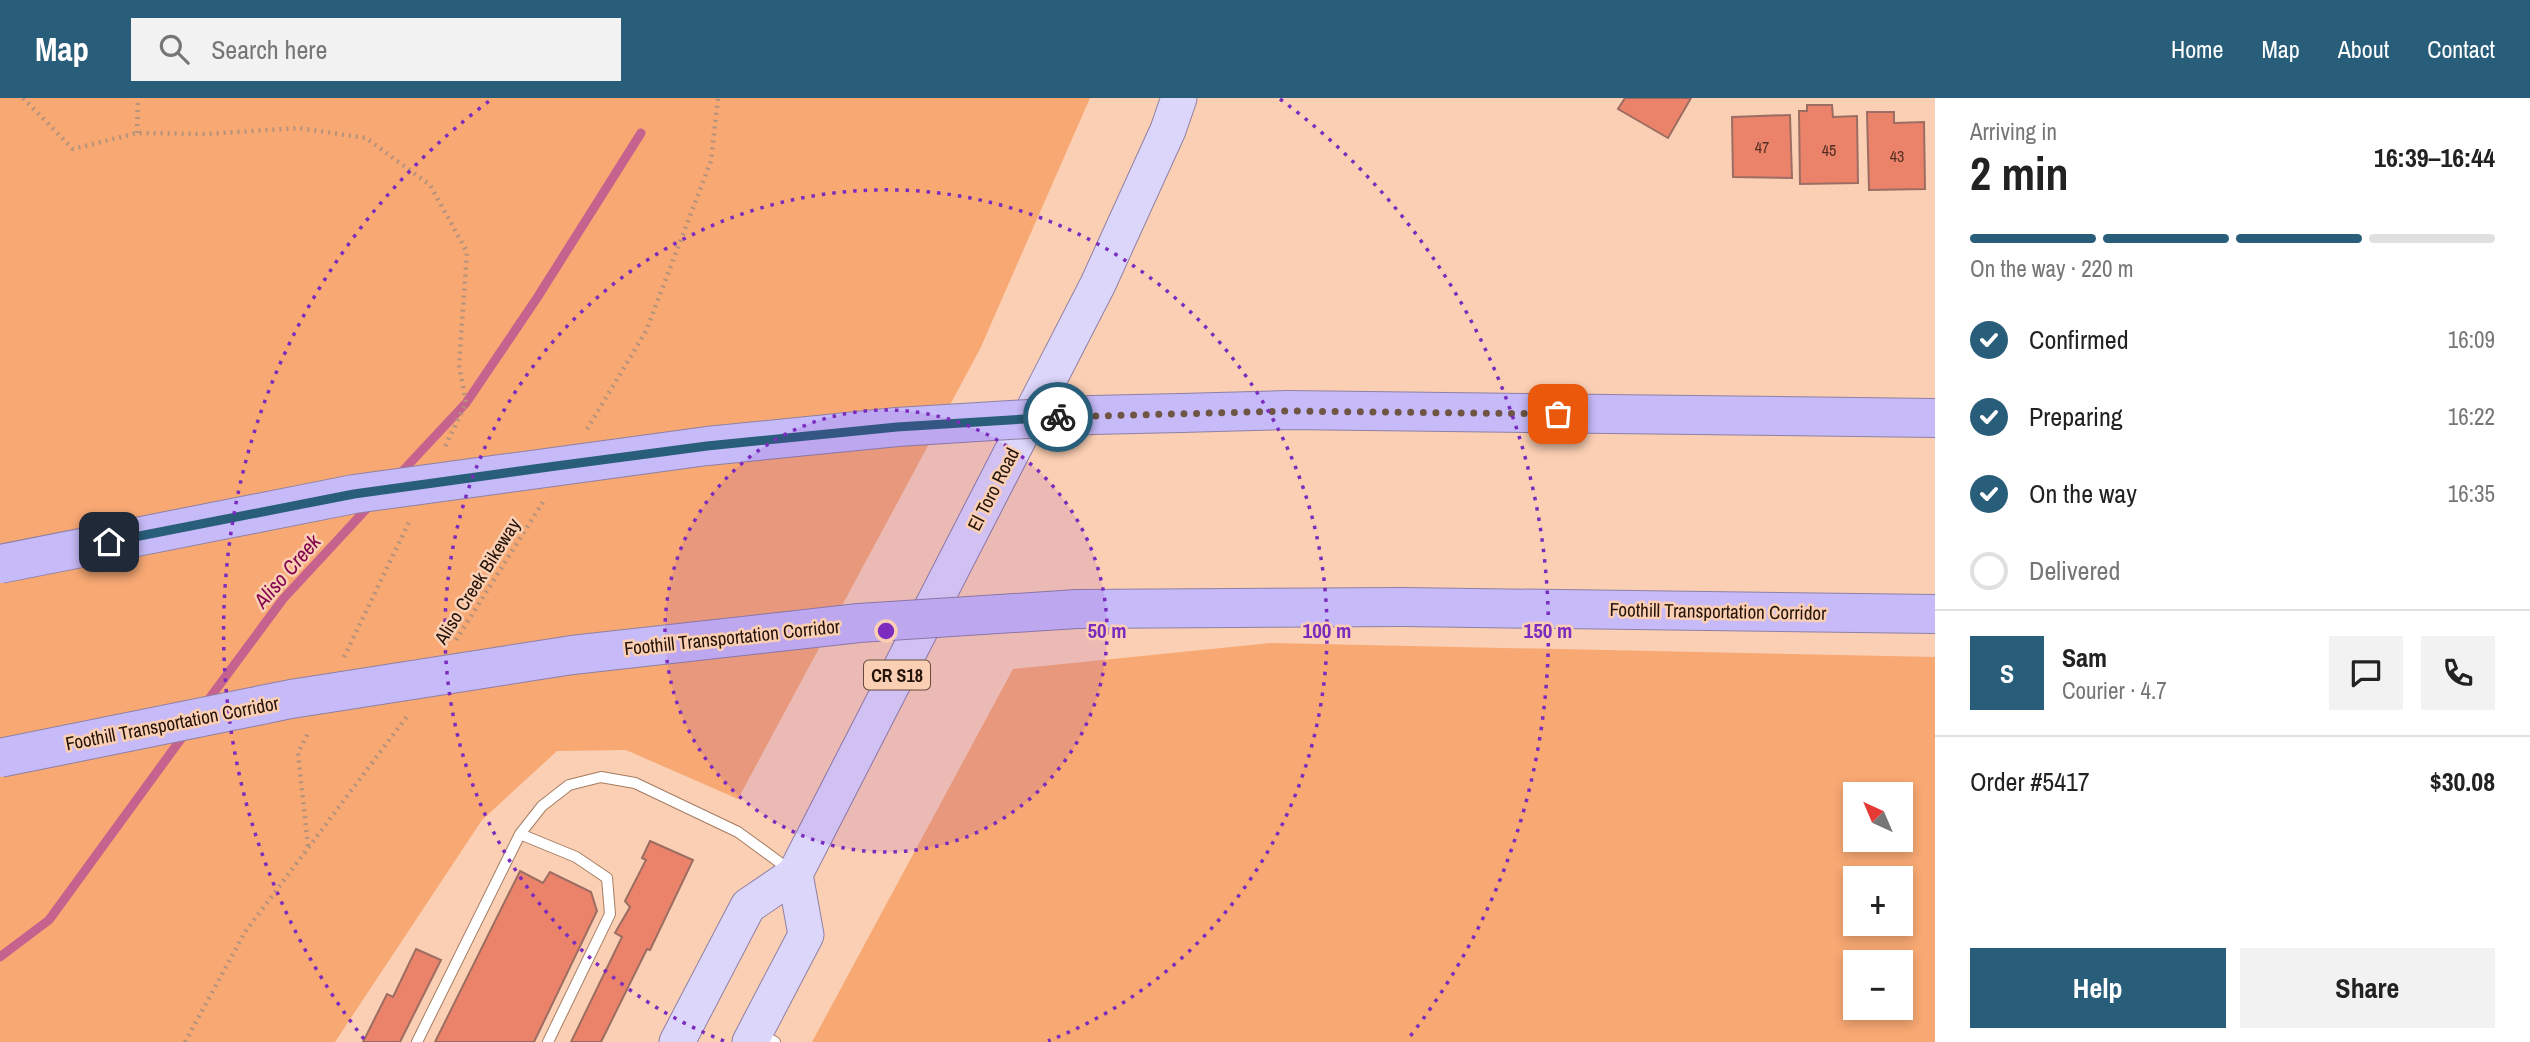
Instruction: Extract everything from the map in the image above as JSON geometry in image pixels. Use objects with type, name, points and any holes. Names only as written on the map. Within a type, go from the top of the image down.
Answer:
[{"type":"highway","points":[[0,564],[354,494],[707,446],[897,427],[1092,415],[1302,411],[1935,418]]},
{"type":"highway","name":"Foothill Transportation Corridor","points":[[0,758],[291,699],[572,655],[859,623],[1077,609],[1402,607],[1935,614]]},
{"type":"main road","name":"El Toro Road","points":[[677,1042],[748,906],[795,874],[1098,284],[1168,130],[1179,98]]},
{"type":"main road","points":[[760,1039],[806,935],[795,874]]},
{"type":"lane","points":[[417,1042],[520,834],[542,806],[569,785],[601,777],[635,783],[738,832],[795,874]]},
{"type":"lane","points":[[520,834],[576,857],[607,878],[610,914],[548,1042]]},
{"type":"path","points":[[23,98],[73,149],[137,133],[206,134],[299,128],[366,138],[430,185],[467,252],[459,365],[466,403],[442,453]]},
{"type":"path","points":[[137,133],[138,98]]},
{"type":"path","points":[[583,436],[646,331],[711,161],[719,98]]},
{"type":"path","name":"Aliso Creek Bikeway","points":[[449,651],[548,494]]},
{"type":"path","points":[[340,666],[412,516]]},
{"type":"path","points":[[185,1042],[245,932],[414,707]]},
{"type":"path","points":[[308,846],[298,753],[310,728]]},
{"type":"shaded area","points":[[0,98],[1090,98],[980,349],[738,799],[626,750],[557,751],[482,820],[335,1042],[0,1042]]},
{"type":"shaded area","points":[[1271,643],[1935,657],[1935,1042],[812,1042],[1013,669]]},
{"type":"building","points":[[1625,98],[1691,98],[1668,138],[1618,109]]},
{"type":"building","points":[[1807,105],[1832,105],[1833,117],[1857,116],[1858,183],[1800,184],[1799,111],[1807,111]]},
{"type":"building","points":[[1867,112],[1894,112],[1894,123],[1924,122],[1925,189],[1869,190]]},
{"type":"building","points":[[1790,115],[1792,178],[1733,177],[1732,117]]},
{"type":"building","points":[[650,841],[693,860],[650,950],[647,949],[601,1042],[571,1042],[622,937],[615,933],[630,907],[625,901],[646,860],[642,858]]},
{"type":"building","points":[[520,871],[543,883],[550,872],[591,892],[597,911],[534,1042],[435,1042]]},
{"type":"building","points":[[416,949],[441,960],[400,1042],[363,1042],[387,994],[393,997]]},
{"type":"waterway","name":"Aliso Creek","points":[[398,476],[466,403],[537,298],[641,133]]},
{"type":"waterway","name":"Aliso Creek","points":[[206,703],[283,599],[371,504]]},
{"type":"waterway","name":"Aliso Creek","points":[[0,957],[49,920],[186,732]]},
{"type":"way so far","points":[[1058,417],[1288,411],[1558,414]]},
{"type":"route","points":[[109,542],[354,494],[707,446],[897,427],[1058,417]]}]
